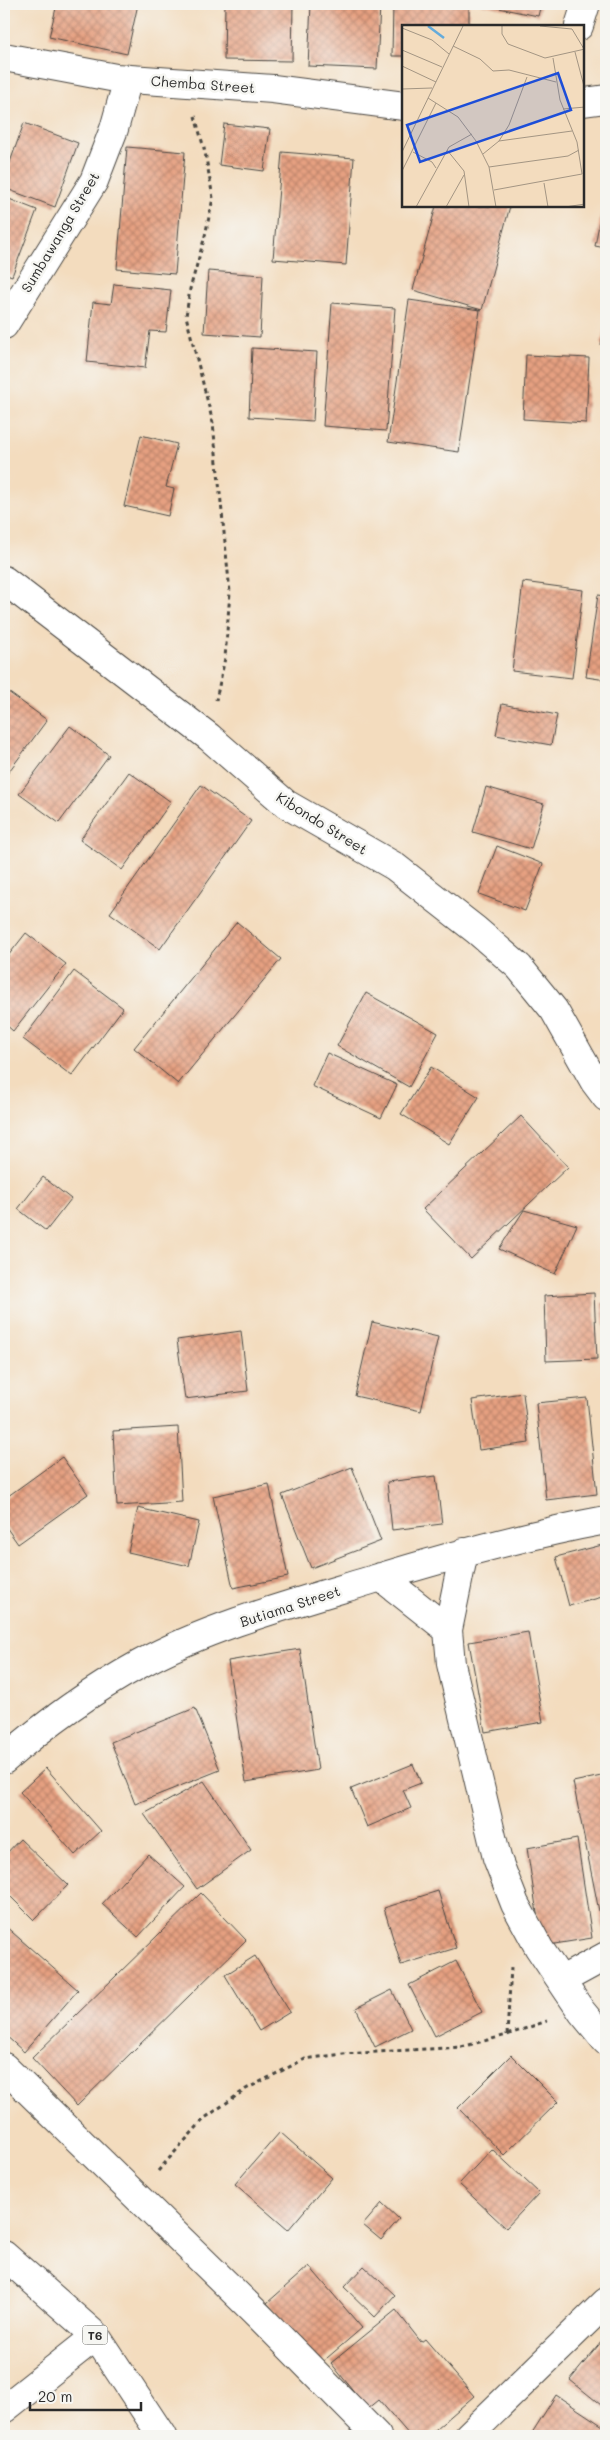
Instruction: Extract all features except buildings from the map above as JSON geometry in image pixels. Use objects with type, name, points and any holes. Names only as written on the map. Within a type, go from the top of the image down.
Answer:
[{"type":"main road","points":[[579,25],[586,4]]},
{"type":"main road","name":"Chemba Street","points":[[4,57],[128,79],[273,88],[402,106]]},
{"type":"main road","name":"Sumbawanga Street","points":[[4,325],[94,181],[114,129],[128,79]]},
{"type":"main road","points":[[585,102],[606,99]]},
{"type":"main road","name":"Kibondo Street","points":[[4,580],[209,737],[286,804],[394,866],[476,930],[519,967],[554,1010],[594,1081],[606,1097]]},
{"type":"main road","name":"Butiama Street","points":[[4,1760],[46,1724],[85,1697],[142,1663],[218,1630],[464,1552],[606,1520]]},
{"type":"main road","points":[[464,1552],[448,1630],[451,1664],[497,1858],[515,1904],[540,1948],[582,2012],[606,2041]]},
{"type":"main road","points":[[381,1577],[448,1630]]},
{"type":"main road","points":[[562,1980],[606,1956]]},
{"type":"main road","points":[[4,2067],[258,2315],[377,2436]]},
{"type":"main road","name":"T6","points":[[4,2254],[96,2336],[162,2436]]},
{"type":"main road","points":[[468,2436],[606,2302]]},
{"type":"main road","points":[[4,2408],[96,2336]]},
{"type":"path","points":[[185,82],[205,152],[213,198],[205,236],[190,289],[186,316],[213,424],[230,592],[225,658],[209,737]]},
{"type":"path","points":[[136,2196],[205,2118],[246,2089],[305,2060],[352,2054],[461,2047],[582,2012]]}]
